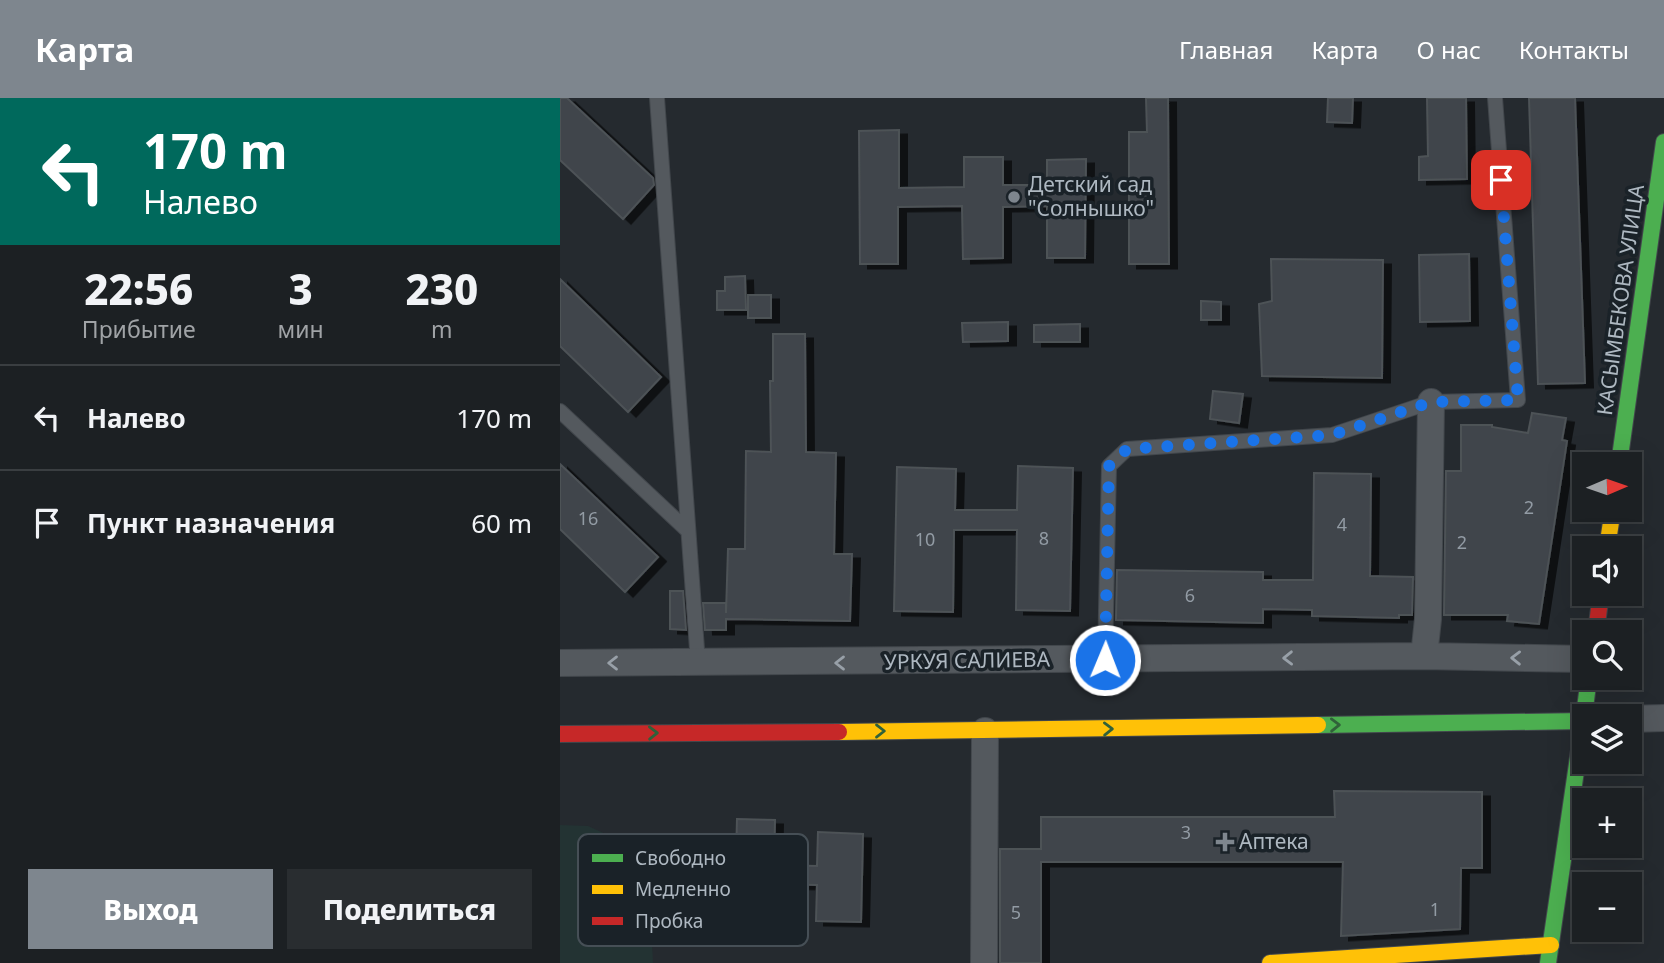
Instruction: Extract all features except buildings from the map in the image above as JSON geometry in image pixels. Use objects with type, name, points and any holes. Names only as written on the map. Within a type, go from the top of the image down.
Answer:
[{"type":"main road","name":"КАСЫМБЕКОВА УЛИЦА","points":[[1621,452],[1664,142]]},
{"type":"main road","points":[[560,734],[985,731],[1572,718]]},
{"type":"main road","points":[[1548,963],[1576,774]]},
{"type":"main road","points":[[1270,963],[1551,945]]},
{"type":"street","points":[[1424,656],[1431,402]]},
{"type":"street","name":"УРКУЯ САЛИЕВА","points":[[560,663],[1424,656],[1572,659]]},
{"type":"street","points":[[1642,719],[1664,718]]},
{"type":"street","points":[[984,963],[985,731]]},
{"type":"lane","points":[[657,98],[698,663]]},
{"type":"lane","points":[[1105,660],[1109,466],[1127,449],[1332,435],[1431,402],[1518,400],[1495,98]]},
{"type":"lane","points":[[560,411],[688,531]]},
{"type":"shaded area","points":[[560,825],[588,826],[606,834],[578,834],[578,946],[652,946],[653,963],[560,963]]},
{"type":"traffic: fast","points":[[1621,452],[1664,142]]},
{"type":"traffic: fast","points":[[1586,704],[1587,690]]},
{"type":"traffic: fast","points":[[1318,725],[1572,721]]},
{"type":"traffic: fast","points":[[1548,963],[1576,774]]},
{"type":"traffic: slow","points":[[1609,536],[1611,522]]},
{"type":"traffic: slow","points":[[839,732],[1318,725]]},
{"type":"traffic: slow","points":[[1270,963],[1551,945]]},
{"type":"traffic: jam","points":[[1598,620],[1599,606]]},
{"type":"traffic: jam","points":[[560,734],[839,732]]},
{"type":"place","name":"Детский сад \"Солнышко\"","points":[[1014,197]]},
{"type":"place","name":"Аптека","points":[[1225,842]]},
{"type":"route","points":[[1105,660],[1109,466],[1127,449],[1332,435],[1431,402],[1518,400],[1501,180]]}]
